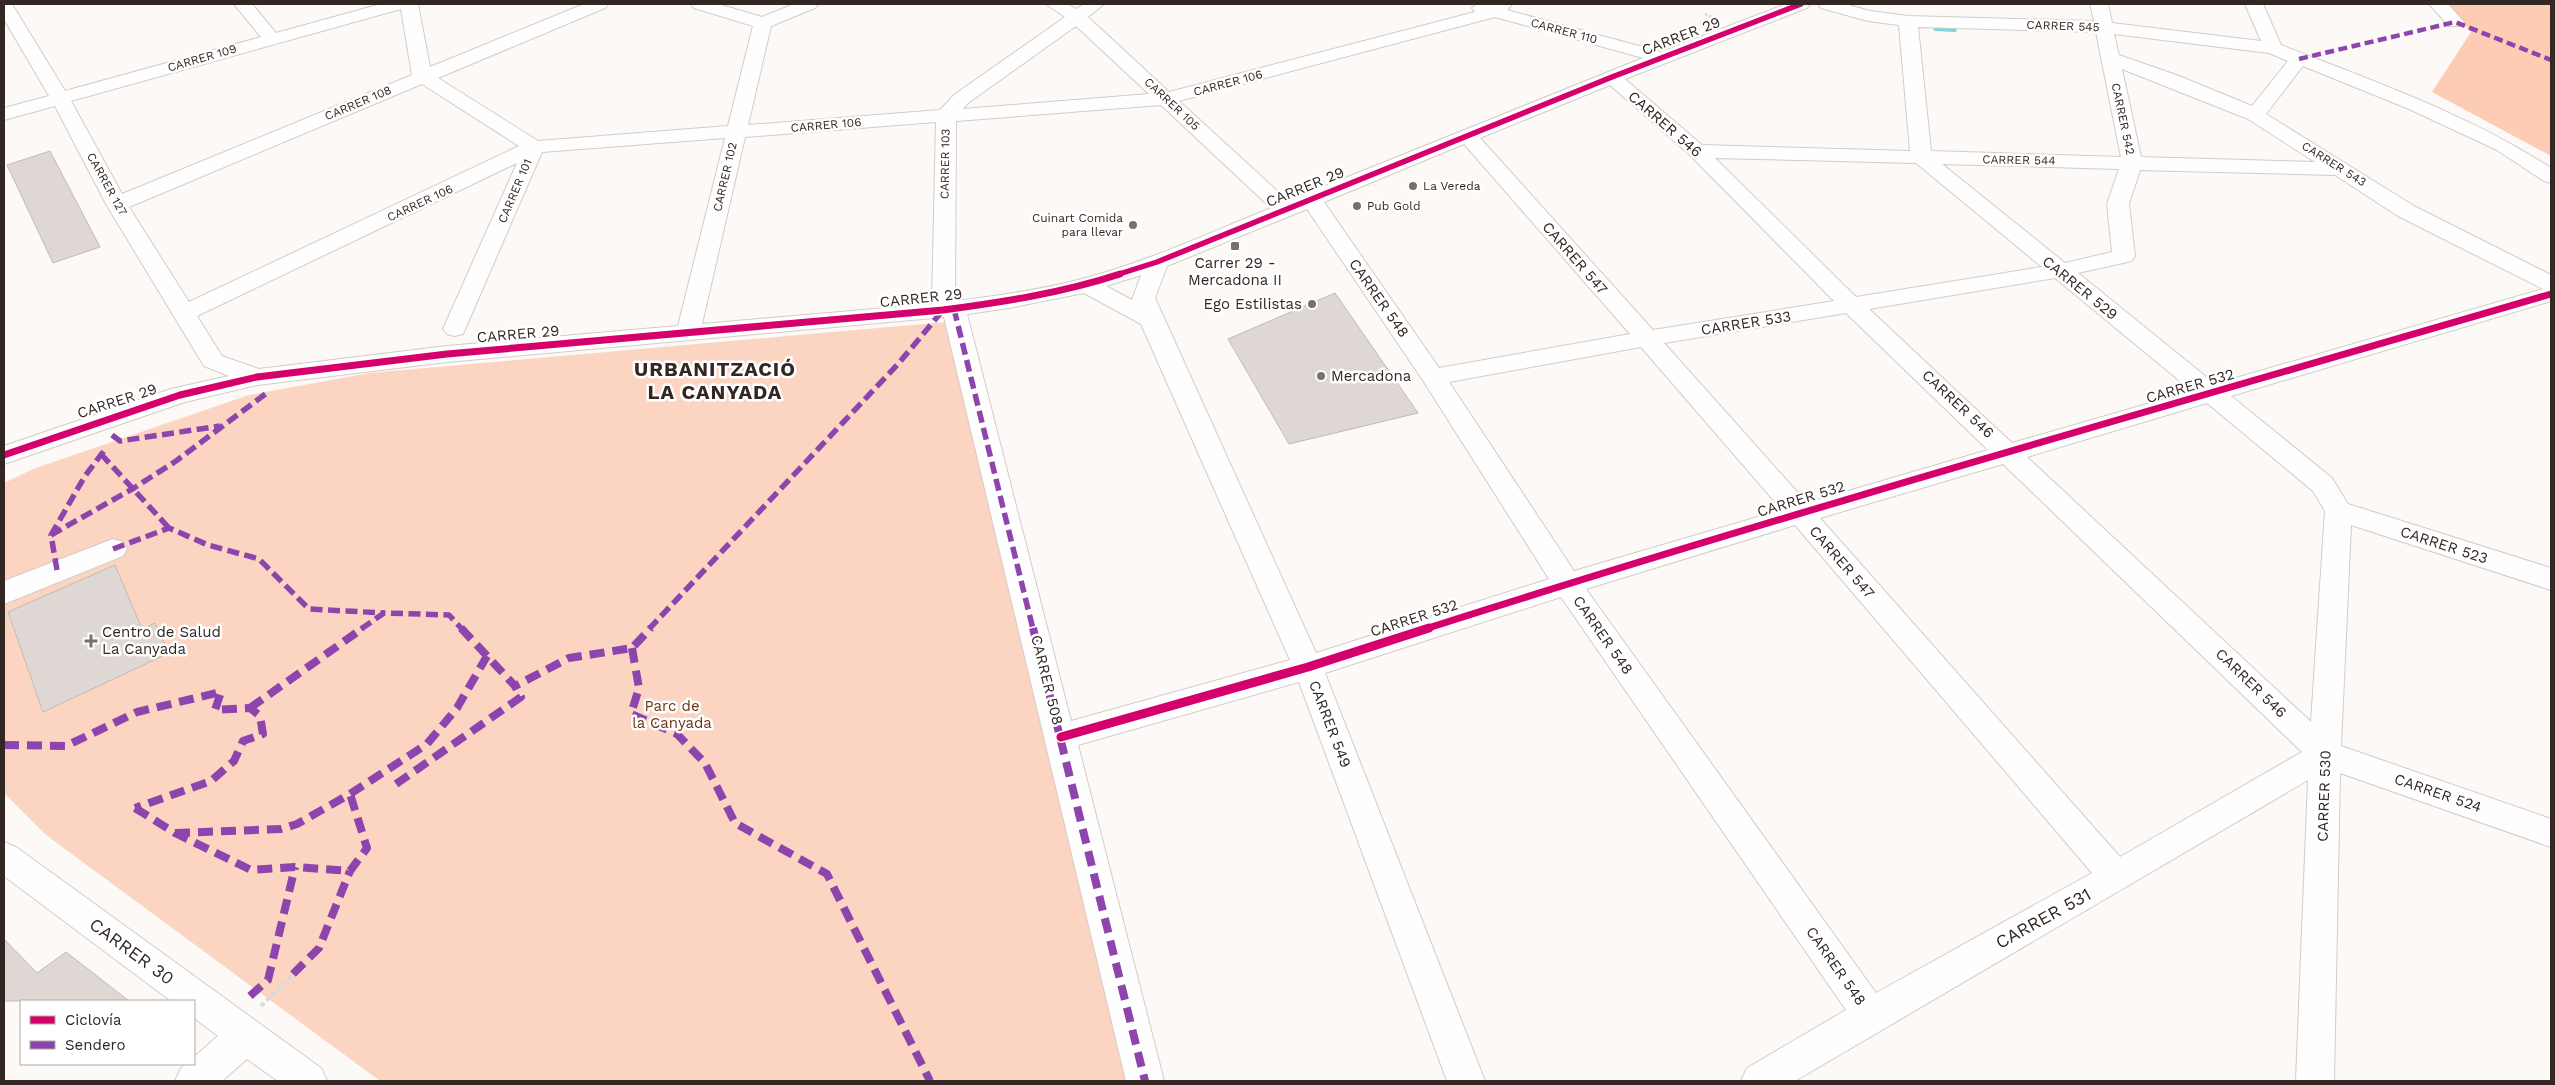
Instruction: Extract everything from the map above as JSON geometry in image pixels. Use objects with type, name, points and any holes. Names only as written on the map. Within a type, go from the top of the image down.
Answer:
[{"type":"street","points":[[243,4],[272,39]]},
{"type":"street","name":"CARRER 109","points":[[4,114],[400,4]]},
{"type":"street","points":[[410,4],[422,76]]},
{"type":"street","name":"CARRER 108","points":[[117,204],[595,4]]},
{"type":"street","points":[[700,4],[763,23],[809,4]]},
{"type":"street","name":"CARRER 105","points":[[1055,4],[1076,17],[1285,210]]},
{"type":"street","name":"CARRER 103","points":[[948,309],[946,116],[961,98],[1096,4]]},
{"type":"street","name":"CARRER 110","points":[[1464,4],[1499,8],[1663,58]]},
{"type":"street","name":"CARRER 29","points":[[4,455],[123,412],[180,395],[257,377],[370,362],[948,309],[1009,301],[1087,285],[1157,262],[1612,77],[1802,4]]},
{"type":"street","name":"CARRER 545","points":[[1827,4],[1868,16],[1908,21],[2103,27],[2273,48],[2299,59]]},
{"type":"street","name":"CARRER 542","points":[[2059,271],[2124,256],[2118,204],[2132,162],[2099,4]]},
{"type":"street","points":[[2254,4],[2273,48]]},
{"type":"street","points":[[2438,4],[2455,22]]},
{"type":"street","name":"CARRER 127","points":[[4,5],[60,98],[117,204],[185,313],[212,361]]},
{"type":"street","name":"CARRER 106","points":[[185,313],[534,147],[1166,99],[1499,8]]},
{"type":"street","points":[[1908,21],[1921,157]]},
{"type":"street","name":"CARRER 102","points":[[688,332],[735,132],[763,23]]},
{"type":"street","name":"CARRER 543","points":[[2110,58],[2172,80],[2255,115],[2406,211],[2551,284]]},
{"type":"street","points":[[2255,115],[2299,59],[2416,105],[2504,146],[2551,177]]},
{"type":"street","name":"CARRER 101","points":[[422,76],[534,147],[455,329]]},
{"type":"street","name":"CARRER 546","points":[[1612,77],[1697,151],[1852,306],[2009,452],[2325,754]]},
{"type":"street","name":"CARRER 547","points":[[1468,136],[1801,514],[2116,877]]},
{"type":"street","name":"CARRER 544","points":[[1697,151],[2341,168]]},
{"type":"street","name":"CARRER 529","points":[[1921,157],[2324,485],[2338,511]]},
{"type":"street","name":"CARRER 548","points":[[1310,199],[1433,376],[1567,584],[1871,1015]]},
{"type":"street","name":"CARRER 549","points":[[1157,262],[1143,298],[1150,320],[1308,666],[1466,1081]]},
{"type":"street","name":"CARRER 533","points":[[1433,376],[2059,271]]},
{"type":"street","points":[[1087,285],[1150,320]]},
{"type":"street","name":"CARRER 532","points":[[1061,737],[1308,666],[1567,584],[2009,452],[2551,294]]},
{"type":"street","name":"CARRER 508","points":[[948,309],[1061,737],[1145,1081]]},
{"type":"street","points":[[180,395],[193,384],[212,361],[257,377]]},
{"type":"street","name":"CARRER 29","points":[[4,475],[202,400],[299,372]]},
{"type":"street","name":"CARRER 523","points":[[2338,511],[2551,579]]},
{"type":"street","name":"CARRER 530","points":[[2315,1081],[2325,754],[2338,511]]},
{"type":"street","points":[[4,593],[113,549]]},
{"type":"street","name":"CARRER 524","points":[[2325,754],[2551,833]]},
{"type":"street","name":"CARRER 531","points":[[1760,1081],[1871,1015],[2116,877],[2325,754]]},
{"type":"street","name":"CARRER 30","points":[[4,857],[254,1020],[308,1081]]},
{"type":"street","points":[[194,1081],[254,1020]]},
{"type":"path","points":[[254,1020],[293,974]]},
{"type":"green space","name":"Parc de la Canyada","points":[[946,322],[987,455],[1137,1081],[380,1081],[46,835],[4,793],[4,483],[33,469],[249,395],[370,373]]},
{"type":"shaded area","points":[[2446,4],[2551,4],[2551,156],[2432,92],[2471,32]]},
{"type":"building","points":[[50,151],[100,247],[53,263],[7,165]]},
{"type":"building","name":"Mercadona","points":[[1335,293],[1418,413],[1289,444],[1228,339]]},
{"type":"building","name":"Centro de Salud La Canyada","points":[[115,565],[142,629],[155,623],[169,653],[43,712],[8,612]]},
{"type":"building","points":[[4,939],[37,973],[66,952],[128,1000],[20,1000],[4,1001]]},
{"type":"waterway","points":[[1936,28],[1954,29]]},
{"type":"marked path","points":[[2299,59],[2455,22],[2551,60]]},
{"type":"marked path","points":[[954,309],[1145,1081]]},
{"type":"marked path","points":[[250,708],[384,613],[449,615],[515,686],[569,658],[632,648],[899,363],[943,310]]},
{"type":"marked path","points":[[51,535],[134,488],[176,461],[268,392]]},
{"type":"marked path","points":[[112,435],[120,441],[220,426]]},
{"type":"marked path","points":[[57,570],[51,535],[85,476],[106,448]]},
{"type":"marked path","points":[[101,454],[169,528]]},
{"type":"marked path","points":[[113,549],[169,528],[208,545],[259,559],[309,609],[384,613]]},
{"type":"marked path","points":[[632,648],[639,688],[631,714],[677,734],[705,763],[735,823],[827,874],[930,1081]]},
{"type":"marked path","points":[[175,833],[281,829],[297,824],[350,794],[427,744],[457,708],[487,656]]},
{"type":"marked path","points":[[396,784],[521,697],[515,686]]},
{"type":"marked path","points":[[4,745],[66,746],[137,712],[221,692],[215,710],[250,708],[260,716],[263,734],[243,741],[234,761],[211,781],[135,808]]},
{"type":"marked path","points":[[135,808],[175,833],[251,870],[295,867],[350,871],[367,848],[350,794]]},
{"type":"marked path","points":[[250,996],[268,980],[295,867]]},
{"type":"marked path","points":[[293,974],[319,948],[350,871]]},
{"type":"cycle path","points":[[4,455],[180,395],[257,377],[447,354],[943,310],[1009,301],[1087,285],[1157,262],[1612,77],[1801,4]]},
{"type":"cycle path","points":[[1061,737],[1308,667],[1567,584],[2551,294]]},
{"type":"place","name":"La Vereda","points":[[1413,186]]},
{"type":"place","name":"Pub Gold","points":[[1357,206]]},
{"type":"place","name":"Cuinart Comida para llevar","points":[[1133,225]]},
{"type":"place","name":"Carrer 29 - Mercadona II","points":[[1235,246]]},
{"type":"place","name":"Ego Estilistas","points":[[1312,304]]},
{"type":"place","name":"Mercadona","points":[[1321,376]]},
{"type":"place","name":"Centro de Salud La Canyada","points":[[91,641]]},
{"type":"district","name":"URBANITZACIÓ LA CANYADA","points":[[715,380]]}]
